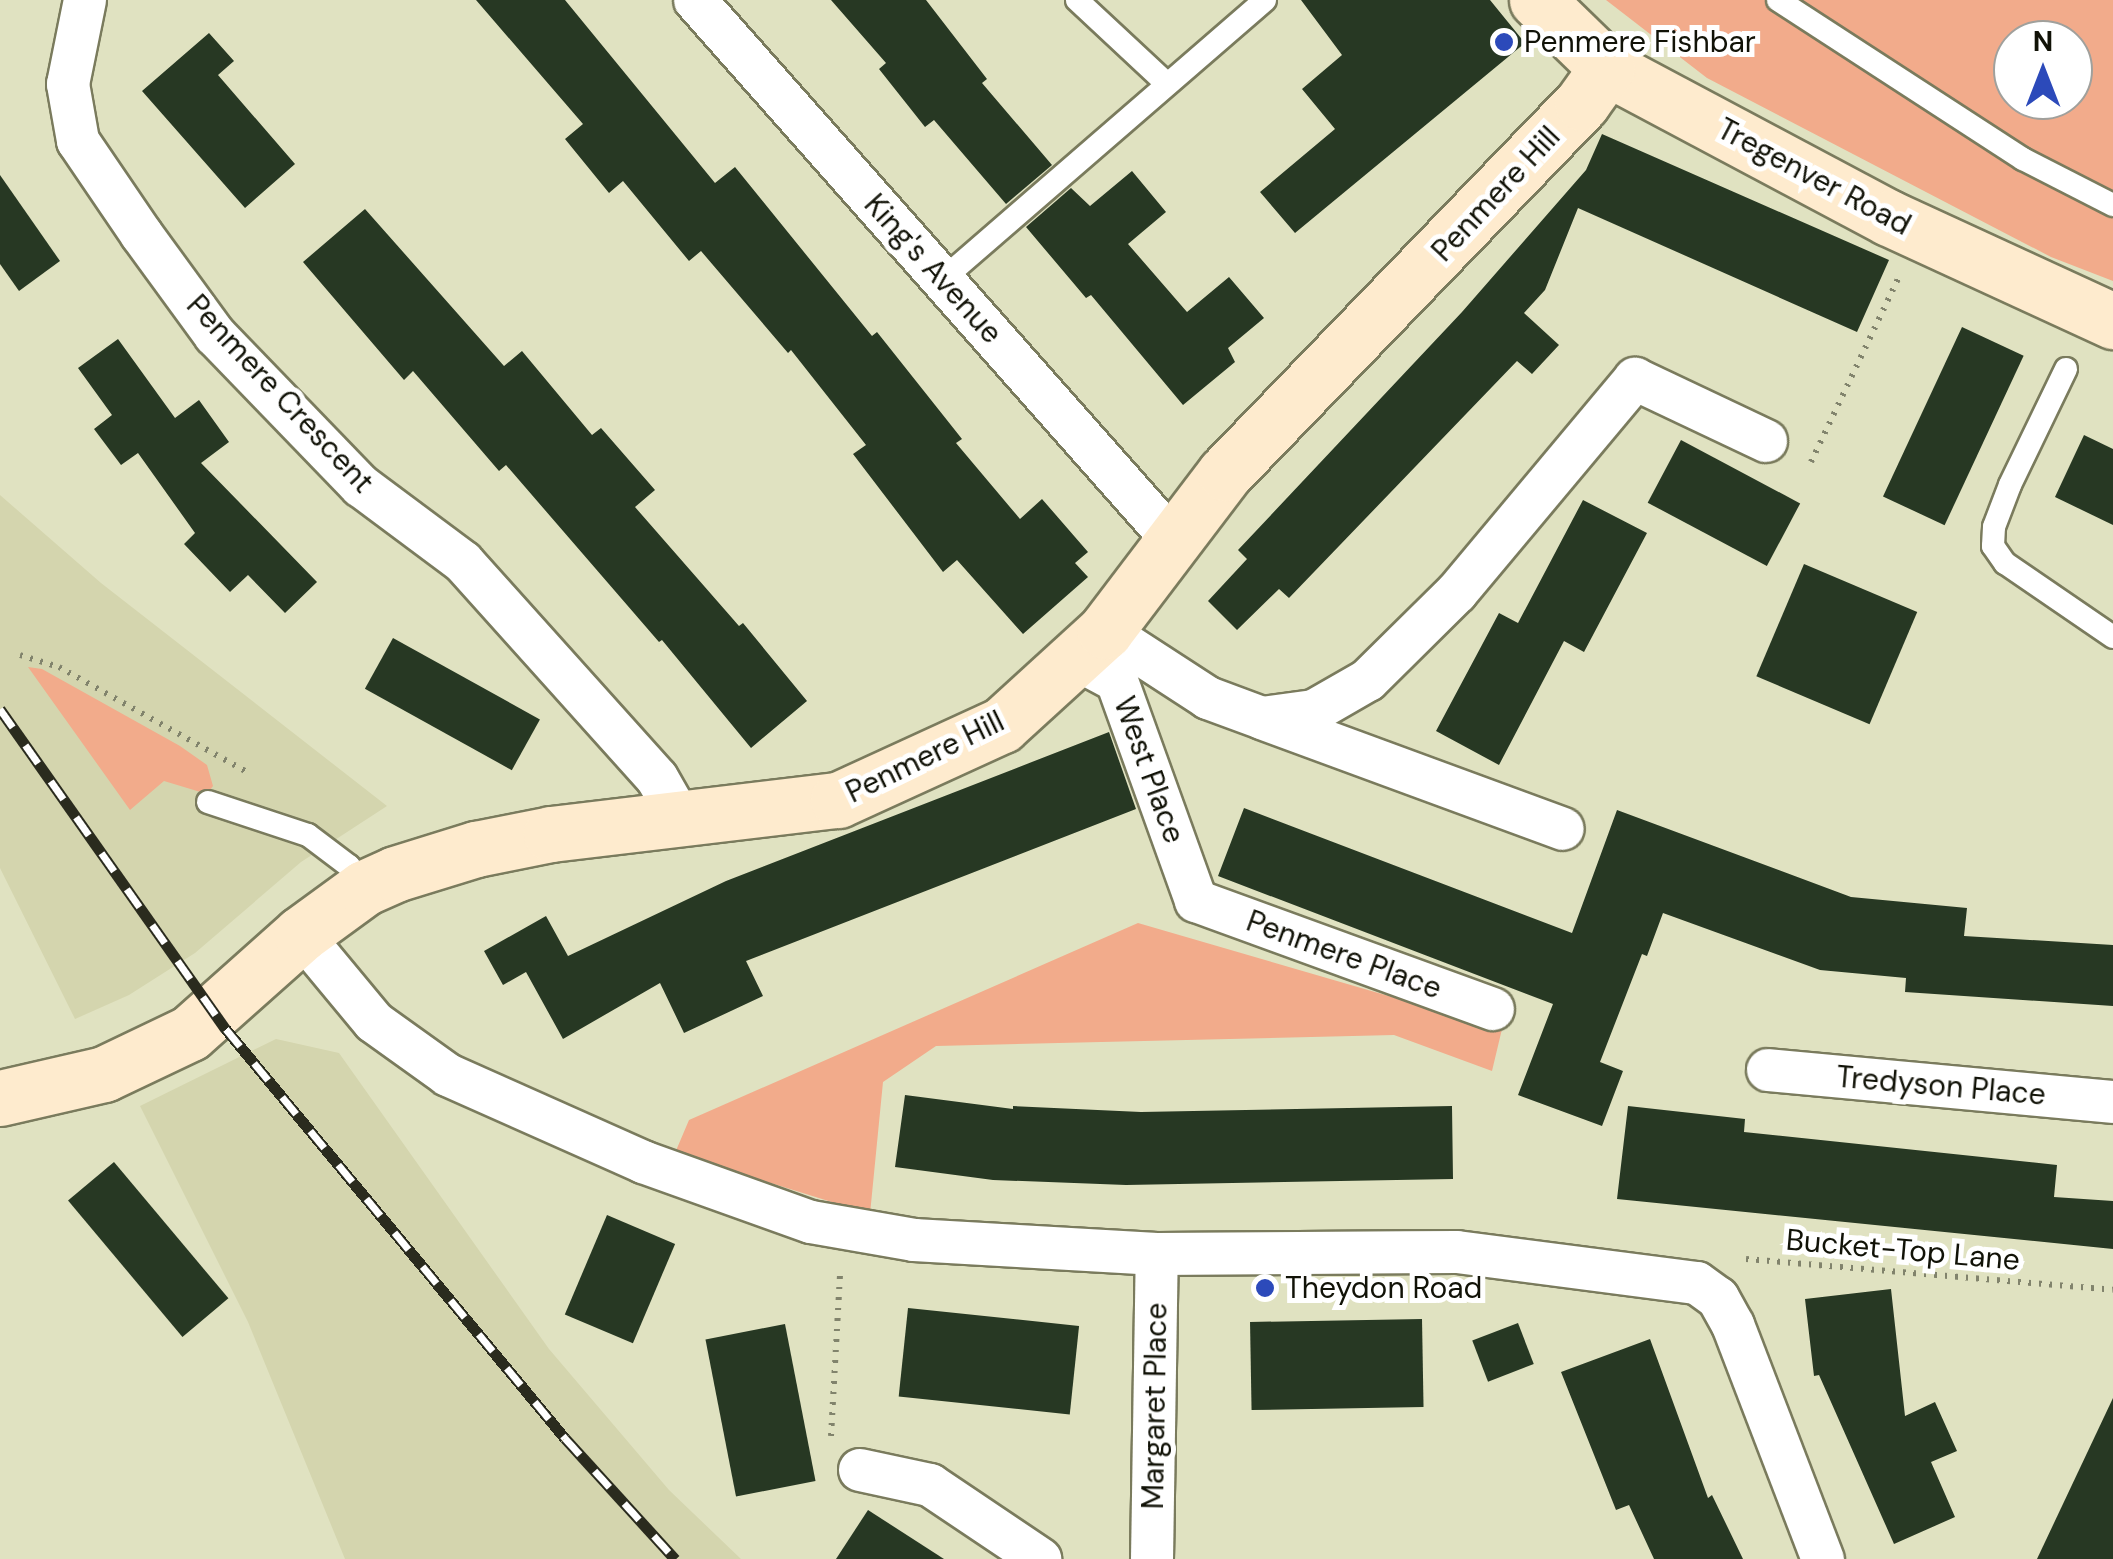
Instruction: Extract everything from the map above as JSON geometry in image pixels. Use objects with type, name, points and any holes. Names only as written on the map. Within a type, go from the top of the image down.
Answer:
[{"type":"street","name":"Penmere Crescent","points":[[84,0],[68,84],[78,141],[216,335],[361,486],[463,562],[657,778],[681,820]]},
{"type":"street","name":"King's Avenue","points":[[694,0],[1171,538]]},
{"type":"street","name":"Tregenver Road","points":[[1536,0],[1607,68],[1920,232],[2113,321]]},
{"type":"street","name":"Penmere Hill","points":[[0,1098],[104,1074],[190,1033],[244,989],[301,934],[364,888],[432,860],[476,848],[838,800],[1002,725],[1092,645],[1171,538],[1271,421],[1394,302],[1582,103],[1607,68]]},
{"type":"street","points":[[1262,718],[1314,712],[1368,680],[1457,592],[1635,379],[1766,441]]},
{"type":"street","points":[[1092,645],[1208,698],[1563,829]]},
{"type":"street","name":"West Place","points":[[1092,645],[1117,681],[1196,901]]},
{"type":"street","name":"Penmere Place","points":[[1196,901],[1493,1009]]},
{"type":"street","points":[[301,934],[374,1022],[448,1075],[643,1162],[811,1222],[914,1240],[1157,1254],[1457,1252],[1698,1284],[1718,1298],[1733,1325],[1823,1559]]},
{"type":"street","name":"Tredyson Place","points":[[1768,1070],[2113,1102]]},
{"type":"street","name":"Margaret Place","points":[[1152,1559],[1157,1254]]},
{"type":"street","points":[[860,1470],[930,1485],[1040,1559]]},
{"type":"lane","points":[[1078,0],[1168,84]]},
{"type":"lane","points":[[942,279],[1265,0]]},
{"type":"lane","points":[[1778,0],[2023,159],[2113,205]]},
{"type":"lane","points":[[2066,369],[2010,485],[1994,527],[1993,546],[2004,564],[2113,637]]},
{"type":"lane","points":[[208,802],[308,835],[349,866],[364,888]]},
{"type":"path","points":[[1766,441],[1811,462],[1920,232]]},
{"type":"path","points":[[20,655],[60,667],[212,757],[259,778]]},
{"type":"path","points":[[843,1228],[830,1452],[860,1470]]},
{"type":"path","name":"Bucket-Top Lane","points":[[1698,1284],[1736,1258],[2113,1290]]},
{"type":"shaded area","points":[[1606,0],[2113,0],[2113,281],[2051,257],[1707,78]]},
{"type":"shaded area","points":[[0,495],[101,583],[387,806],[301,862],[195,953],[129,995],[75,1019],[0,868]]},
{"type":"shaded area","points":[[28,667],[42,669],[180,746],[207,765],[213,786],[207,794],[164,781],[130,810]]},
{"type":"shaded area","points":[[1138,923],[1502,1029],[1492,1071],[1394,1035],[936,1046],[883,1082],[870,1214],[675,1153],[689,1120]]},
{"type":"shaded area","points":[[276,1039],[339,1053],[549,1349],[669,1490],[741,1559],[345,1559],[248,1322],[140,1106]]},
{"type":"building","points":[[476,0],[565,0],[715,183],[735,167],[872,336],[877,332],[962,439],[956,443],[1020,519],[1042,499],[1088,552],[1075,563],[1088,577],[1023,634],[957,560],[943,572],[853,454],[866,445],[791,350],[788,353],[701,251],[689,261],[623,181],[609,193],[565,139],[583,124]]},
{"type":"building","points":[[831,0],[926,0],[987,79],[982,83],[1052,165],[1006,204],[934,120],[925,127],[879,69],[886,63]]},
{"type":"building","points":[[1301,0],[1490,0],[1525,43],[1295,233],[1260,192],[1335,129],[1302,89],[1342,55]]},
{"type":"building","points":[[209,33],[234,61],[218,75],[295,164],[245,208],[142,91]]},
{"type":"building","points":[[1602,134],[1889,260],[1857,332],[1578,208],[1545,290],[1524,313],[1559,345],[1532,374],[1517,361],[1289,598],[1279,589],[1237,630],[1208,601],[1247,559],[1238,550],[1462,312],[1586,170]]},
{"type":"building","points":[[1132,171],[1166,212],[1128,244],[1187,312],[1229,277],[1264,318],[1228,348],[1235,362],[1183,405],[1091,295],[1086,298],[1026,227],[1071,188],[1090,206]]},
{"type":"building","points":[[0,175],[60,261],[19,291],[0,264]]},
{"type":"building","points":[[365,209],[504,366],[522,351],[592,435],[601,428],[655,490],[635,507],[739,626],[743,623],[807,701],[751,748],[662,640],[659,642],[506,465],[499,471],[413,371],[404,380],[303,262]]},
{"type":"building","points":[[1962,327],[2024,356],[1945,525],[1883,496]]},
{"type":"building","points":[[118,339],[175,418],[199,400],[229,442],[201,463],[317,582],[285,613],[248,575],[230,592],[184,544],[195,533],[138,453],[121,465],[94,429],[112,415],[78,368]]},
{"type":"building","points":[[2084,435],[2113,449],[2113,525],[2055,497]]},
{"type":"building","points":[[1681,440],[1800,503],[1767,566],[1648,503]]},
{"type":"building","points":[[1583,500],[1647,533],[1584,652],[1564,641],[1499,765],[1436,731],[1499,613],[1518,623]]},
{"type":"building","points":[[1804,564],[1917,612],[1870,724],[1756,676]]},
{"type":"building","points":[[393,638],[540,719],[512,770],[365,689]]},
{"type":"building","points":[[1109,732],[1136,809],[746,961],[763,996],[684,1033],[660,983],[563,1039],[526,972],[503,985],[484,951],[546,916],[568,956],[726,881]]},
{"type":"building","points":[[1244,808],[1572,933],[1617,810],[1851,897],[1967,908],[1964,936],[2113,945],[2113,1006],[1905,992],[1906,978],[1820,970],[1663,913],[1647,956],[1642,954],[1600,1062],[1623,1071],[1602,1126],[1518,1095],[1553,1004],[1218,876]]},
{"type":"building","points":[[905,1095],[1013,1109],[1141,1112],[1452,1106],[1453,1179],[1126,1185],[993,1180],[895,1167]]},
{"type":"building","points":[[1628,1106],[1745,1119],[1744,1132],[2057,1165],[2054,1197],[2113,1201],[2113,1249],[1617,1199]]},
{"type":"building","points":[[114,1162],[228,1298],[182,1337],[68,1201]]},
{"type":"building","points":[[607,1215],[675,1244],[633,1343],[565,1314]]},
{"type":"building","points":[[1891,1289],[1905,1416],[1935,1402],[1957,1451],[1931,1462],[1955,1517],[1894,1544],[1819,1375],[1814,1376],[1805,1299]]},
{"type":"building","points":[[908,1308],[1079,1326],[1070,1414],[899,1397]]},
{"type":"building","points":[[1422,1319],[1424,1407],[1252,1410],[1250,1322]]},
{"type":"building","points":[[1518,1323],[1534,1364],[1488,1382],[1472,1341]]},
{"type":"building","points":[[785,1324],[816,1481],[736,1497],[705,1339]]},
{"type":"building","points":[[1650,1339],[1708,1498],[1712,1495],[1743,1559],[1654,1559],[1629,1505],[1616,1510],[1561,1372]]},
{"type":"building","points":[[2113,1398],[2113,1559],[2037,1559]]},
{"type":"building","points":[[868,1510],[944,1559],[836,1559]]},
{"type":"railway","points":[[0,709],[226,1029],[565,1438],[675,1559]]},
{"type":"place","name":"Penmere Fishbar","points":[[1504,42]]},
{"type":"place","name":"Theydon Road","points":[[1265,1288]]}]
